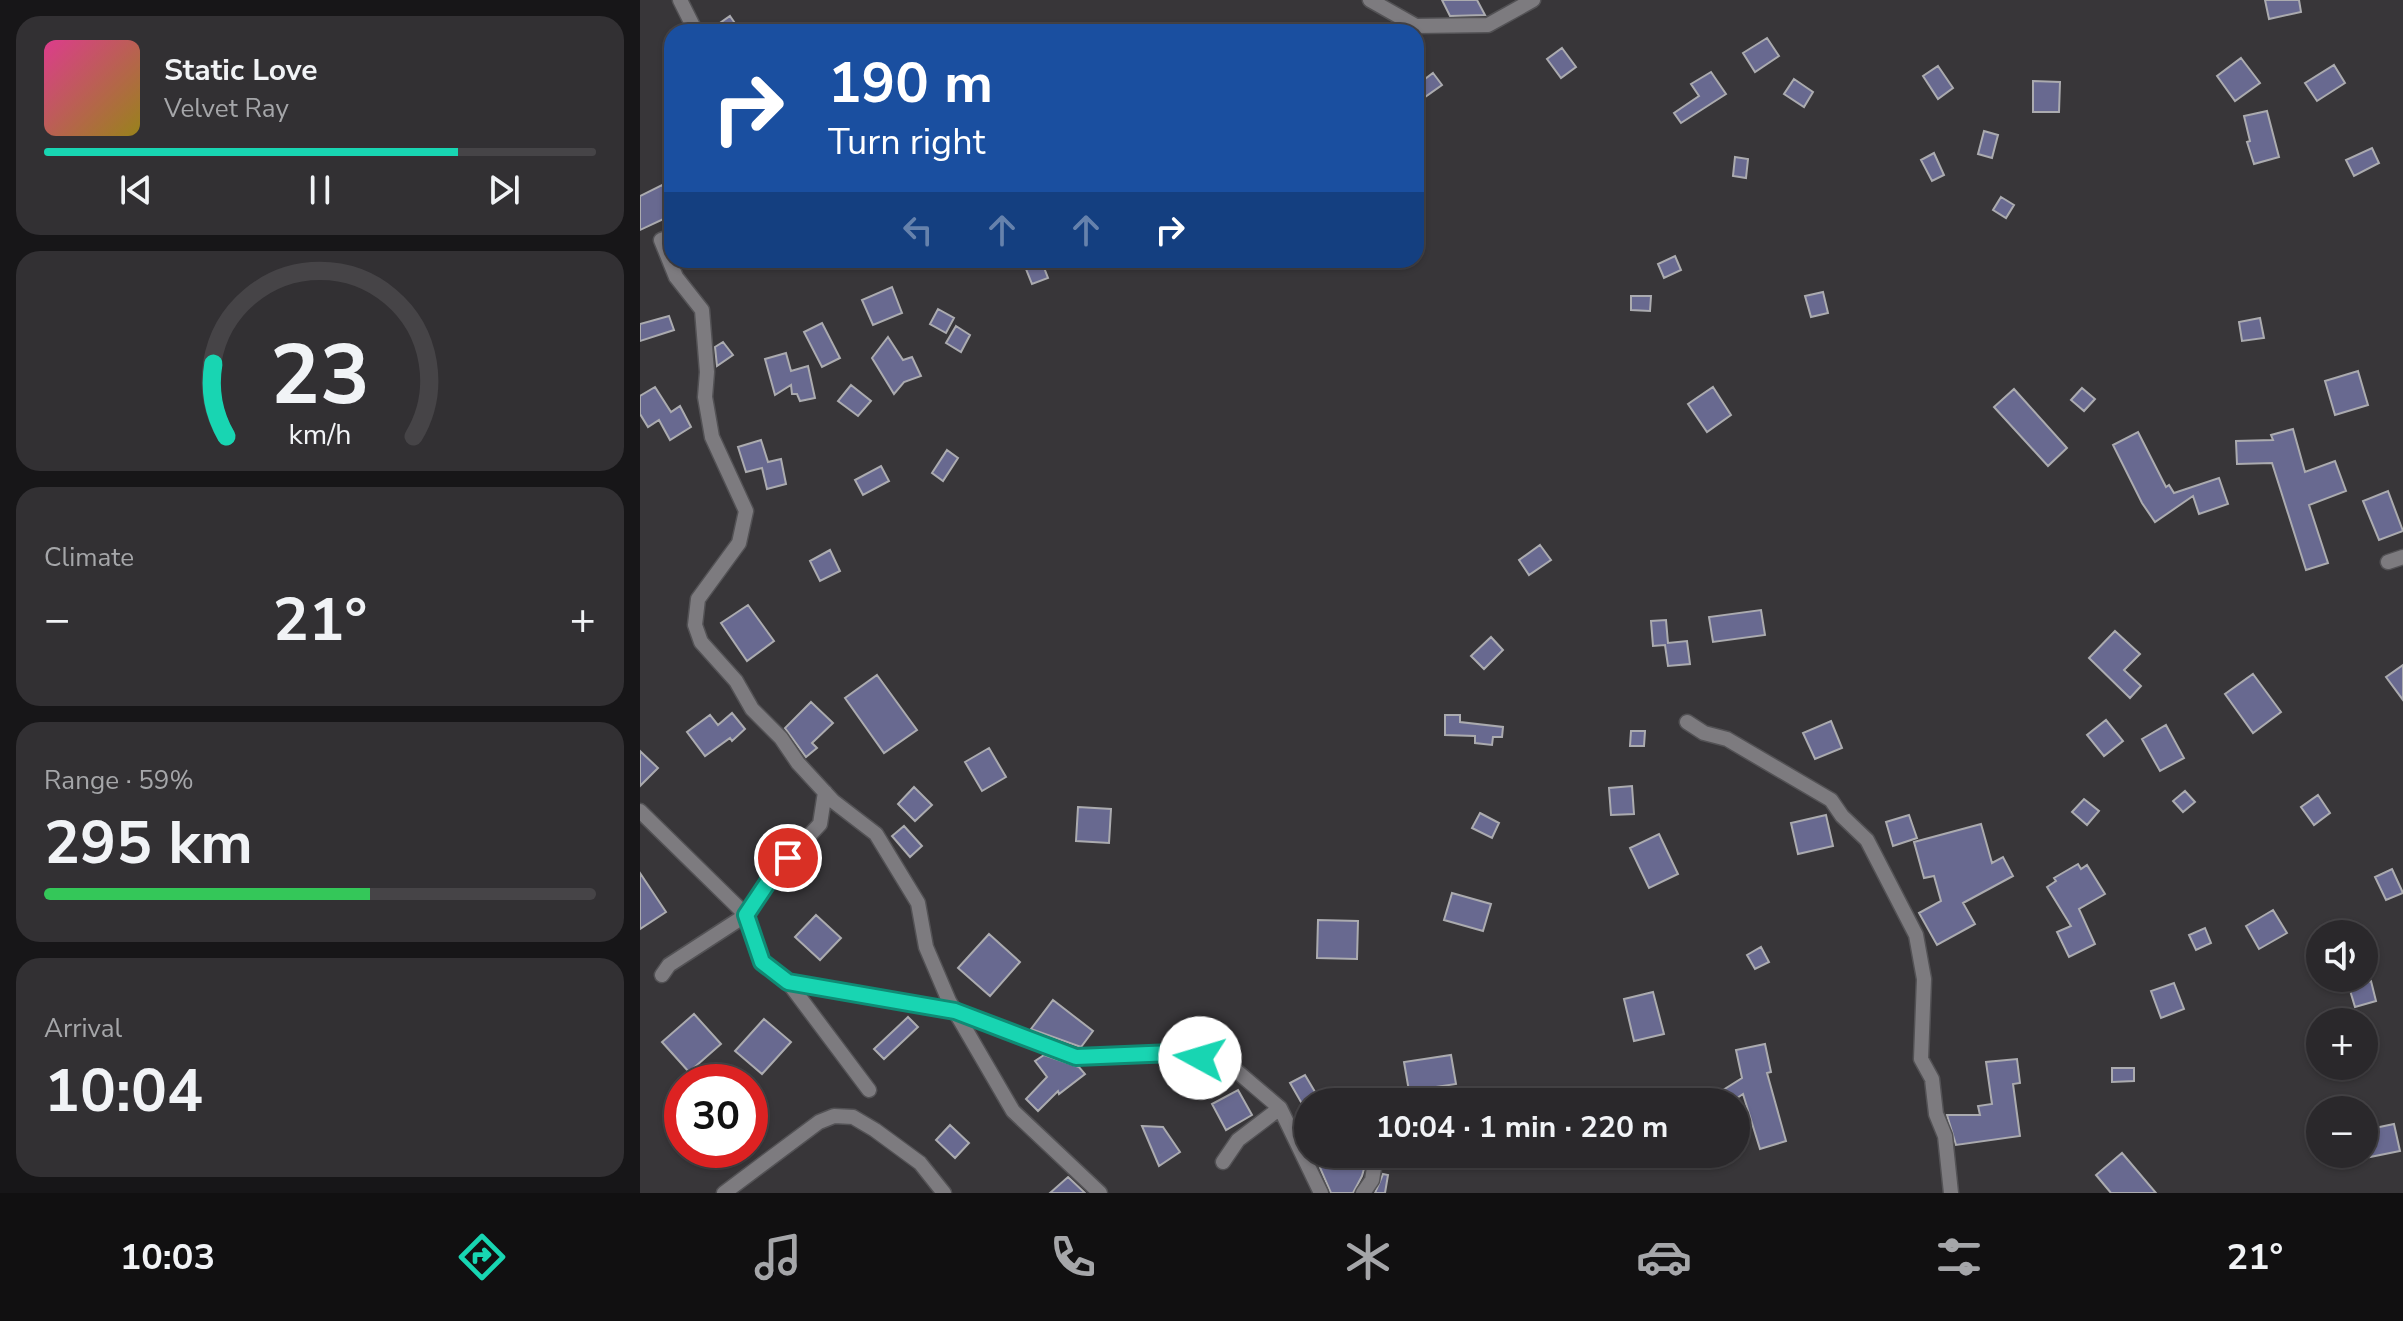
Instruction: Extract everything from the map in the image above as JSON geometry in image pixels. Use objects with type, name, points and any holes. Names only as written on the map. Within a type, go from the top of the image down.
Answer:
[{"type":"street","points":[[680,0],[692,24]]},
{"type":"street","points":[[1370,0],[1412,24]]},
{"type":"street","points":[[1424,26],[1488,25],[1533,0]]},
{"type":"street","points":[[672,268],[702,310],[707,372],[705,397],[712,437],[740,492],[746,511],[739,543],[698,599],[695,625],[701,642],[736,681],[752,709],[781,738],[798,763],[825,792],[876,834],[918,903],[926,947],[955,1011],[1013,1111],[1100,1193]]},
{"type":"street","points":[[1687,722],[1704,733],[1727,739],[1831,800],[1842,816],[1867,840],[1876,855],[1916,935],[1924,979],[1921,1059],[1932,1079],[1936,1114],[1945,1136],[1951,1193]]},
{"type":"street","points":[[662,975],[669,965],[746,915],[772,876],[820,824],[825,792]]},
{"type":"street","points":[[640,811],[746,915],[762,962],[788,982],[869,1090]]},
{"type":"street","points":[[788,982],[955,1011],[1076,1057],[1173,1053],[1226,1062],[1280,1108],[1321,1193]]},
{"type":"street","points":[[1223,1162],[1238,1140],[1280,1108]]},
{"type":"street","points":[[724,1193],[819,1122],[834,1116],[853,1117],[875,1130],[920,1163],[944,1193]]},
{"type":"street","points":[[1363,1193],[1372,1180],[1374,1168]]},
{"type":"building","points":[[1442,0],[1477,0],[1485,15],[1450,16]]},
{"type":"building","points":[[2265,0],[2299,0],[2301,12],[2269,19]]},
{"type":"building","points":[[730,16],[736,24],[718,24]]},
{"type":"building","points":[[1767,38],[1779,56],[1755,72],[1743,53]]},
{"type":"building","points":[[1562,48],[1576,67],[1561,78],[1547,59]]},
{"type":"building","points":[[2241,58],[2260,83],[2235,101],[2217,76]]},
{"type":"building","points":[[2334,65],[2345,83],[2317,101],[2305,83]]},
{"type":"building","points":[[1938,66],[1953,88],[1938,99],[1923,76]]},
{"type":"building","points":[[1711,72],[1726,94],[1681,123],[1674,113],[1699,96],[1691,84]]},
{"type":"building","points":[[1433,73],[1442,85],[1425,97],[1424,80]]},
{"type":"building","points":[[1794,79],[1813,92],[1804,107],[1784,94]]},
{"type":"building","points":[[2033,81],[2060,82],[2059,112],[2033,112]]},
{"type":"building","points":[[2267,111],[2279,157],[2254,164],[2244,116]]},
{"type":"building","points":[[1984,131],[1998,135],[1992,158],[1978,154]]},
{"type":"building","points":[[2372,148],[2379,163],[2354,176],[2346,160]]},
{"type":"building","points":[[1934,153],[1944,175],[1932,181],[1921,160]]},
{"type":"building","points":[[1735,157],[1748,159],[1746,178],[1733,176]]},
{"type":"building","points":[[662,185],[664,189],[664,219],[640,230],[640,196]]},
{"type":"building","points":[[2001,197],[2014,205],[2006,218],[1993,210]]},
{"type":"building","points":[[1675,256],[1681,270],[1664,278],[1658,264]]},
{"type":"building","points":[[1026,268],[1044,268],[1048,278],[1032,284]]},
{"type":"building","points":[[892,287],[902,313],[873,325],[862,300]]},
{"type":"building","points":[[1823,292],[1828,313],[1811,317],[1805,296]]},
{"type":"building","points":[[1631,296],[1651,296],[1650,311],[1631,310]]},
{"type":"building","points":[[938,309],[954,318],[946,333],[930,324]]},
{"type":"building","points":[[669,316],[674,330],[640,341],[640,324]]},
{"type":"building","points":[[2260,318],[2264,338],[2242,341],[2239,322]]},
{"type":"building","points":[[822,323],[840,358],[822,367],[804,332]]},
{"type":"building","points":[[956,326],[970,335],[961,352],[946,343]]},
{"type":"building","points":[[888,337],[903,360],[912,357],[921,376],[904,382],[894,394],[872,358]]},
{"type":"building","points":[[723,342],[733,355],[717,366],[715,347]]},
{"type":"building","points":[[786,353],[791,371],[808,366],[815,398],[800,401],[797,394],[792,394],[791,385],[775,395],[765,359]]},
{"type":"building","points":[[2358,371],[2368,405],[2335,415],[2325,381]]},
{"type":"building","points":[[851,385],[871,401],[858,416],[838,401]]},
{"type":"building","points":[[655,387],[671,412],[680,406],[691,427],[670,440],[659,420],[648,427],[640,414],[640,396]]},
{"type":"building","points":[[1713,387],[1731,415],[1707,432],[1688,404]]},
{"type":"building","points":[[2082,388],[2095,399],[2084,411],[2071,400]]},
{"type":"building","points":[[2014,389],[2067,448],[2048,466],[1994,407]]},
{"type":"building","points":[[2293,429],[2305,472],[2335,461],[2346,491],[2309,505],[2328,563],[2306,570],[2272,463],[2237,464],[2236,441],[2273,440],[2271,435]]},
{"type":"building","points":[[2138,432],[2166,487],[2169,485],[2174,493],[2219,478],[2228,504],[2199,514],[2193,496],[2155,522],[2113,445]]},
{"type":"building","points":[[761,440],[768,462],[781,459],[786,484],[767,489],[762,468],[746,472],[738,447]]},
{"type":"building","points":[[947,450],[958,458],[943,481],[932,473]]},
{"type":"building","points":[[881,466],[889,481],[863,495],[855,480]]},
{"type":"building","points":[[2388,491],[2403,531],[2379,540],[2363,501]]},
{"type":"building","points":[[1540,545],[1551,560],[1529,575],[1519,560]]},
{"type":"building","points":[[830,550],[840,571],[820,581],[810,561]]},
{"type":"building","points":[[748,605],[774,641],[747,661],[721,623]]},
{"type":"building","points":[[1761,610],[1765,635],[1713,642],[1709,617]]},
{"type":"building","points":[[1666,620],[1668,643],[1687,641],[1690,664],[1668,666],[1665,645],[1653,646],[1651,621]]},
{"type":"building","points":[[2115,631],[2140,654],[2124,670],[2141,686],[2130,698],[2089,658]]},
{"type":"building","points":[[1491,637],[1503,650],[1484,669],[1471,656]]},
{"type":"building","points":[[2403,665],[2403,700],[2386,677]]},
{"type":"building","points":[[2253,674],[2281,712],[2253,733],[2225,694]]},
{"type":"building","points":[[877,675],[917,730],[884,753],[845,698]]},
{"type":"building","points":[[811,702],[833,723],[812,743],[817,748],[806,757],[785,728]]},
{"type":"building","points":[[732,713],[745,729],[732,741],[730,738],[705,756],[687,732],[710,715],[718,725]]},
{"type":"building","points":[[1445,715],[1460,715],[1460,722],[1503,727],[1502,737],[1493,737],[1492,745],[1475,743],[1475,736],[1445,735]]},
{"type":"building","points":[[2106,720],[2123,741],[2104,756],[2087,735]]},
{"type":"building","points":[[1831,721],[1842,748],[1815,759],[1803,733]]},
{"type":"building","points":[[2166,725],[2184,758],[2160,771],[2142,739]]},
{"type":"building","points":[[1631,731],[1645,731],[1644,746],[1630,746]]},
{"type":"building","points":[[989,748],[1006,777],[982,791],[965,762]]},
{"type":"building","points":[[640,751],[658,768],[640,786]]},
{"type":"building","points":[[1632,786],[1634,814],[1611,815],[1609,788]]},
{"type":"building","points":[[914,787],[932,805],[915,821],[898,804]]},
{"type":"building","points":[[2185,791],[2195,802],[2183,812],[2173,801]]},
{"type":"building","points":[[2318,795],[2330,813],[2314,825],[2301,807]]},
{"type":"building","points":[[2084,799],[2099,811],[2087,825],[2072,812]]},
{"type":"building","points":[[1078,807],[1111,809],[1109,843],[1076,841]]},
{"type":"building","points":[[1480,813],[1499,823],[1492,838],[1472,828]]},
{"type":"building","points":[[1826,815],[1833,846],[1798,854],[1791,823]]},
{"type":"building","points":[[1909,815],[1917,838],[1893,846],[1886,822]]},
{"type":"building","points":[[1981,824],[1992,863],[2003,857],[2013,876],[1963,903],[1975,924],[1937,945],[1919,913],[1941,901],[1934,876],[1924,878],[1914,842]]},
{"type":"building","points":[[904,826],[922,846],[910,857],[892,836]]},
{"type":"building","points":[[1659,834],[1678,874],[1649,888],[1630,848]]},
{"type":"building","points":[[2078,864],[2081,869],[2087,865],[2105,894],[2079,909],[2095,944],[2069,957],[2057,932],[2071,926],[2047,887],[2056,881],[2054,878]]},
{"type":"building","points":[[2392,869],[2403,893],[2386,900],[2375,877]]},
{"type":"building","points":[[640,873],[666,912],[640,929]]},
{"type":"building","points":[[1452,893],[1491,904],[1483,931],[1444,920]]},
{"type":"building","points":[[2273,910],[2287,933],[2259,949],[2246,926]]},
{"type":"building","points":[[816,915],[841,938],[820,960],[795,937]]},
{"type":"building","points":[[1318,920],[1358,921],[1357,959],[1317,958]]},
{"type":"building","points":[[2205,928],[2211,943],[2196,950],[2189,935]]},
{"type":"building","points":[[989,934],[1020,962],[990,996],[958,968]]},
{"type":"building","points":[[1761,947],[1769,962],[1755,969],[1747,955]]},
{"type":"building","points":[[2174,983],[2184,1009],[2161,1018],[2151,991]]},
{"type":"building","points":[[1653,992],[1664,1034],[1634,1041],[1624,999]]},
{"type":"building","points":[[2350,992],[2374,992],[2376,1001],[2355,1007]]},
{"type":"building","points":[[1053,1000],[1093,1031],[1081,1047],[1031,1029]]},
{"type":"building","points":[[694,1014],[721,1044],[698,1064],[682,1064],[662,1042]]},
{"type":"building","points":[[908,1017],[918,1027],[884,1059],[874,1049]]},
{"type":"building","points":[[764,1019],[791,1042],[768,1067],[768,1064],[750,1064],[735,1051]]},
{"type":"building","points":[[1227,1033],[1234,1056],[1228,1052],[1195,1047],[1194,1043]]},
{"type":"building","points":[[1765,1044],[1771,1072],[1767,1073],[1786,1141],[1760,1149],[1750,1117],[1750,1088],[1726,1088],[1742,1078],[1736,1050]]},
{"type":"building","points":[[1044,1055],[1079,1067],[1085,1074],[1059,1094],[1058,1091],[1038,1111],[1026,1099],[1047,1077],[1035,1061]]},
{"type":"building","points":[[1451,1055],[1456,1084],[1408,1088],[1404,1062]]},
{"type":"building","points":[[2017,1059],[2020,1083],[2013,1084],[2020,1136],[1956,1145],[1947,1115],[1980,1115],[1978,1106],[1992,1104],[1986,1062]]},
{"type":"building","points":[[2112,1068],[2134,1068],[2134,1081],[2112,1082]]},
{"type":"building","points":[[1305,1075],[1313,1088],[1294,1090],[1290,1083]]},
{"type":"building","points":[[1238,1090],[1252,1115],[1226,1130],[1212,1104]]},
{"type":"building","points":[[2394,1124],[2400,1151],[2378,1155],[2378,1127]]},
{"type":"building","points":[[950,1125],[969,1143],[955,1158],[936,1140]]},
{"type":"building","points":[[1142,1126],[1163,1127],[1180,1152],[1159,1166]]},
{"type":"building","points":[[2122,1153],[2156,1193],[2111,1193],[2096,1175]]},
{"type":"building","points":[[1320,1168],[1364,1168],[1353,1193],[1331,1193]]},
{"type":"building","points":[[1383,1174],[1388,1175],[1385,1193],[1375,1193]]},
{"type":"building","points":[[1068,1177],[1085,1193],[1050,1193]]},
{"type":"route","points":[[788,858],[746,915],[762,962],[788,982],[955,1011],[1076,1057],[1173,1053],[1200,1058]]}]
